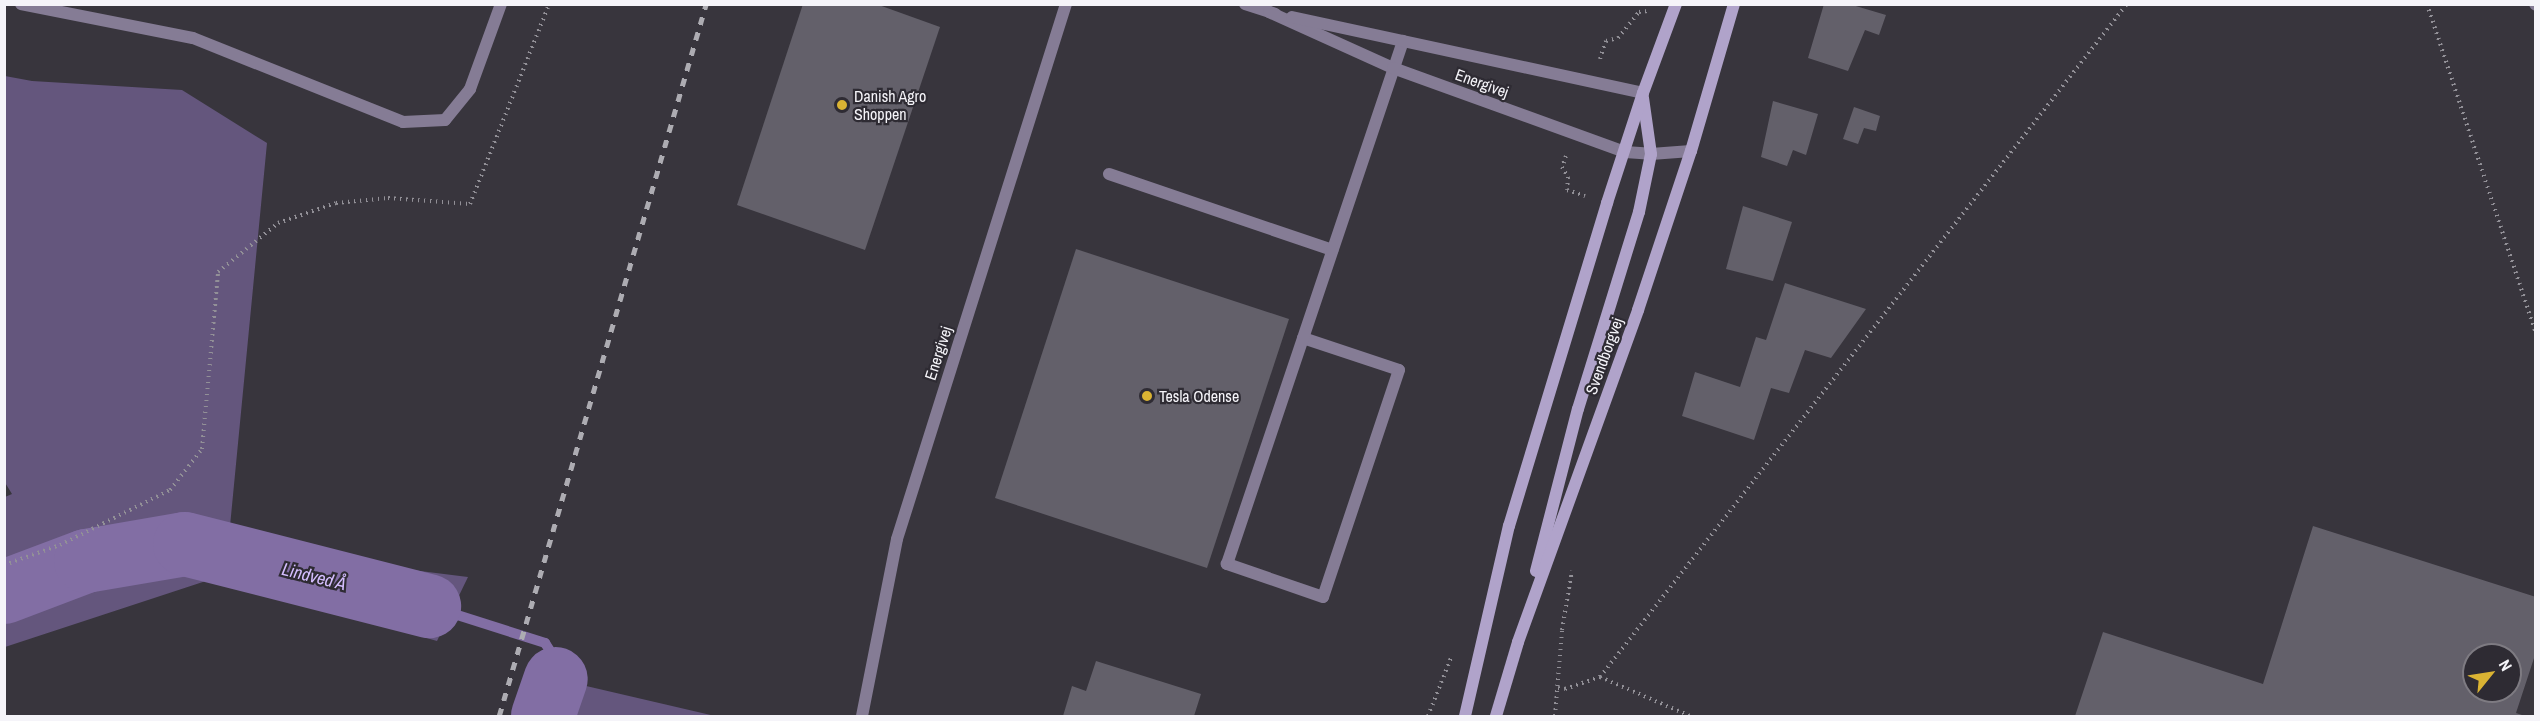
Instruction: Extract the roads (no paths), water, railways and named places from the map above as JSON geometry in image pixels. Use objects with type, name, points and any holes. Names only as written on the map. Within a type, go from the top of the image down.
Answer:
[{"type":"main road","points":[[1465,717],[1509,526],[1643,93],[1676,4]]},
{"type":"main road","name":"Svendborgvej","points":[[1496,717],[1518,642],[1634,321],[1691,151],[1734,4]]},
{"type":"main road","points":[[1518,642],[1578,410],[1639,212],[1651,154],[1643,93]]},
{"type":"street","points":[[21,4],[193,38],[403,122],[445,120],[470,89],[501,4]]},
{"type":"street","name":"Energivej","points":[[862,717],[897,539],[1066,4]]},
{"type":"street","name":"Energivej","points":[[1245,4],[1269,12],[1394,68],[1625,152],[1651,154],[1691,151]]},
{"type":"street","name":"Energivej","points":[[1269,12],[1643,93]]},
{"type":"street","points":[[1303,338],[1399,370],[1323,597],[1227,564],[1332,250],[1403,41]]},
{"type":"street","points":[[1109,174],[1332,250]]},
{"type":"waterway","name":"Lindved Å","points":[[4,592],[86,561],[185,544],[429,606]]},
{"type":"waterway","name":"Lindved Å","points":[[429,606],[545,643],[560,666],[556,679]]},
{"type":"waterway","name":"Lindved Å","points":[[543,716],[556,679]]},
{"type":"railway","points":[[499,716],[706,4]]},
{"type":"place","name":"Danish Agro Shoppen","points":[[842,105]]},
{"type":"place","name":"Tesla Odense","points":[[1147,396]]}]
